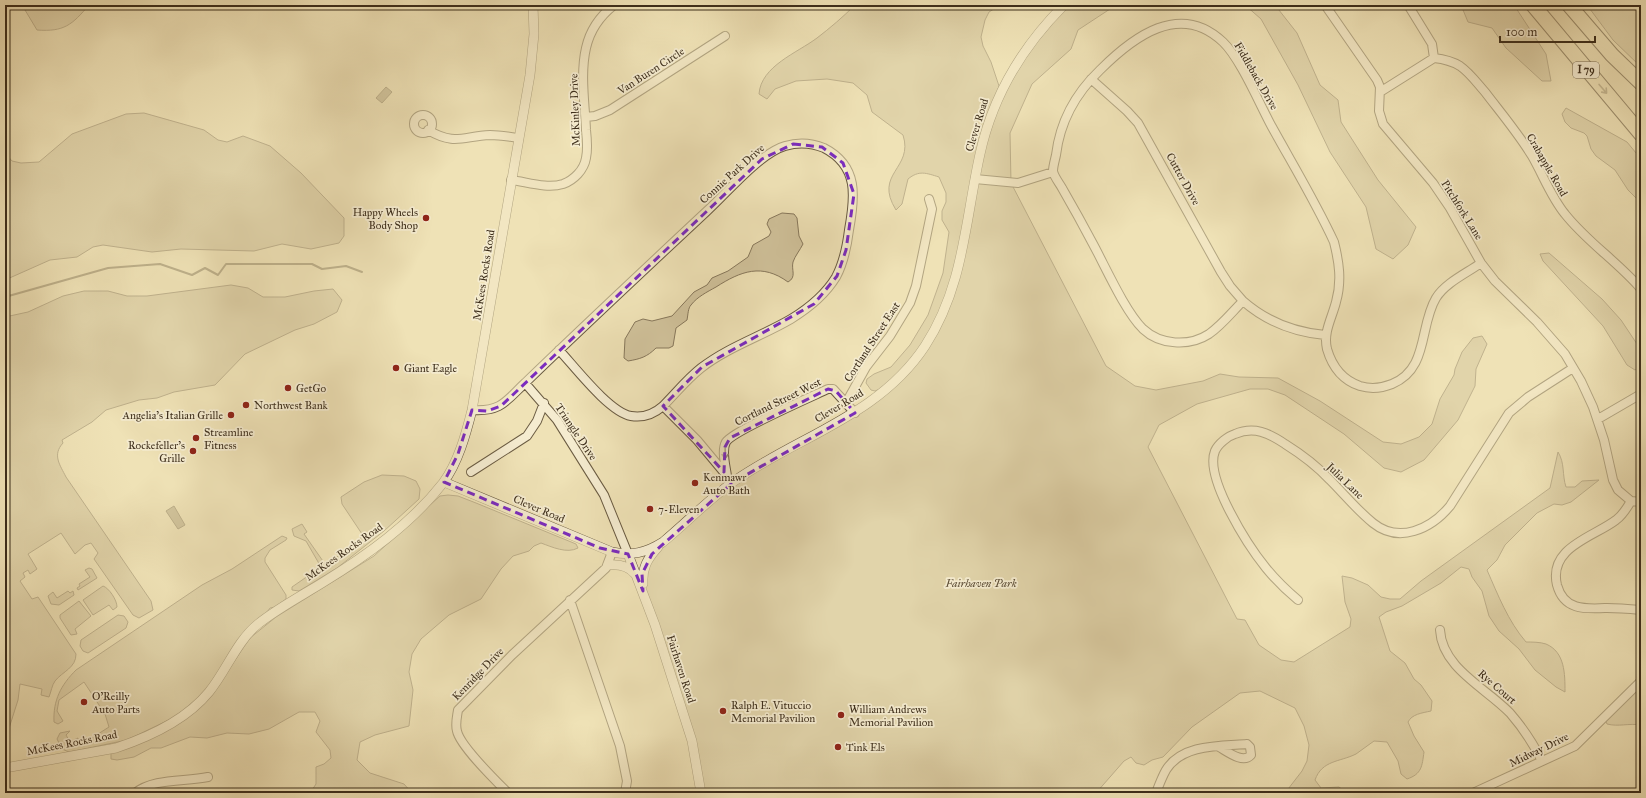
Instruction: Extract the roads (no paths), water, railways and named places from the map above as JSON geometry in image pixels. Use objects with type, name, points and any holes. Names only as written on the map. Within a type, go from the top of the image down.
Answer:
[{"type":"highway","name":"I 79","points":[[1533,5],[1641,134]]},
{"type":"highway","name":"I 79","points":[[1569,5],[1612,55],[1641,83]]},
{"type":"street","name":"McKees Rocks Road","points":[[5,768],[116,748],[178,718],[196,706],[209,692],[242,641],[258,624],[372,550],[397,529],[444,482],[458,454],[472,410],[494,292],[511,180],[530,75],[534,34],[533,5]]},
{"type":"street","name":"McKinley Drive","points":[[511,180],[551,186],[562,184],[577,175],[582,168],[587,151],[584,59],[586,47],[593,28],[598,20],[614,5]]},
{"type":"street","name":"Clever Road","points":[[444,482],[612,552],[628,554],[646,552],[663,542],[730,479],[855,413],[890,386],[909,368],[925,346],[945,309],[963,252],[975,179],[986,128],[1005,81],[1028,45],[1064,5]]},
{"type":"street","name":"Pitchfork Lane","points":[[1325,5],[1377,80],[1380,92],[1379,111],[1383,124],[1433,184],[1450,208],[1481,263],[1495,281],[1554,341],[1573,368],[1598,419],[1613,480],[1618,490],[1631,501]]},
{"type":"street","points":[[1380,92],[1434,58],[1432,44],[1408,5]]},
{"type":"street","name":"Fiddleback Drive","points":[[1053,172],[1060,133],[1066,116],[1076,98],[1091,79],[1108,62],[1152,29],[1164,25],[1182,24],[1196,26],[1211,33],[1224,43],[1242,70],[1334,242],[1338,259],[1339,286],[1336,301],[1325,335]]},
{"type":"street","name":"Van Buren Circle","points":[[586,117],[595,116],[610,110],[725,36]]},
{"type":"street","name":"Crabapple Road","points":[[1434,58],[1459,65],[1468,73],[1507,120],[1532,157],[1550,192],[1565,215],[1641,289]]},
{"type":"street","name":"Cutter Drive","points":[[1091,79],[1127,111],[1138,123],[1221,272],[1230,286],[1243,301]]},
{"type":"street","points":[[428,130],[446,138],[456,140],[491,135],[519,138]]},
{"type":"street","name":"Connie Park Drive","points":[[526,383],[559,350],[767,155],[793,144],[808,144],[822,147],[834,154],[843,163],[849,174],[854,194],[846,250],[837,276],[814,304],[786,322],[737,346],[702,367],[682,384],[663,406]]},
{"type":"street","points":[[975,179],[1018,183],[1053,172],[1128,307],[1144,330],[1158,338],[1172,342],[1196,340],[1218,326],[1243,301],[1254,311],[1273,322],[1294,330],[1325,335],[1333,365],[1344,378],[1360,386],[1379,388],[1397,382],[1412,370],[1416,362],[1436,298],[1446,288],[1481,263]]},
{"type":"street","name":"Cortland Street East","points":[[846,403],[866,367],[890,336],[910,303],[918,280],[932,209],[929,199]]},
{"type":"street","points":[[559,350],[605,400],[621,413],[634,416],[647,415],[663,406],[697,440],[730,479]]},
{"type":"street","name":"Julia Lane","points":[[1298,600],[1266,568],[1241,531],[1221,492],[1214,473],[1213,461],[1215,451],[1222,443],[1233,434],[1244,430],[1256,430],[1266,433],[1295,450],[1329,478],[1374,524],[1396,532],[1419,530],[1429,526],[1440,518],[1450,506],[1509,412],[1528,397],[1573,368]]},
{"type":"street","points":[[472,410],[494,409],[501,406],[526,383]]},
{"type":"street","name":"Triangle Drive","points":[[526,383],[557,420],[604,494],[628,554]]},
{"type":"street","name":"Cortland Street West","points":[[730,479],[724,447],[726,442],[734,435],[828,389],[836,391],[855,413]]},
{"type":"street","points":[[1598,419],[1641,394]]},
{"type":"street","points":[[471,472],[527,436],[537,421],[544,403]]},
{"type":"street","points":[[1641,502],[1631,501],[1625,511],[1616,520],[1572,546],[1562,555],[1556,575],[1558,586],[1562,595],[1569,603],[1579,608],[1589,610],[1608,608],[1641,610]]},
{"type":"street","points":[[643,591],[642,574],[644,564],[663,542]]},
{"type":"street","points":[[612,552],[608,565],[617,564],[625,566],[632,570],[639,581]]},
{"type":"street","name":"Fairhaven Road","points":[[628,554],[643,591],[692,741],[701,793]]},
{"type":"street","name":"Kenridge Drive","points":[[508,793],[464,744],[457,733],[456,722],[458,710],[512,655],[608,565]]},
{"type":"street","points":[[570,600],[620,746],[627,781],[625,793]]},
{"type":"street","name":"Rye Court","points":[[1440,630],[1440,640],[1444,650],[1460,669],[1516,720],[1532,742],[1542,762]]},
{"type":"street","name":"Midway Drive","points":[[1473,793],[1575,746],[1641,680]]},
{"type":"street","points":[[1156,793],[1166,770],[1182,755],[1203,748],[1219,747]]},
{"type":"street","points":[[135,793],[142,787],[153,784],[208,778]]},
{"type":"waterway","points":[[1627,5],[1627,8],[1641,10]]},
{"type":"waterway","points":[[5,297],[108,268],[160,264],[192,275],[205,268],[218,275],[226,264],[312,264],[322,269],[346,266],[362,272]]},
{"type":"place","name":"Happy Wheels Body Shop","points":[[426,218]]},
{"type":"place","name":"Giant Eagle","points":[[396,368]]},
{"type":"place","name":"GetGo","points":[[288,388]]},
{"type":"place","name":"Northwest Bank","points":[[246,405]]},
{"type":"place","name":"Angelia's Italian Grille","points":[[231,415]]},
{"type":"place","name":"Streamline Fitness","points":[[196,438]]},
{"type":"place","name":"Rockefeller's Grille","points":[[193,451]]},
{"type":"place","name":"Kenmawr Auto Bath","points":[[695,483]]},
{"type":"place","name":"7-Eleven","points":[[650,509]]},
{"type":"place","name":"O'Reilly Auto Parts","points":[[84,702]]},
{"type":"place","name":"Ralph E. Vituccio Memorial Pavilion","points":[[723,711]]},
{"type":"place","name":"William Andrews Memorial Pavilion","points":[[841,715]]},
{"type":"place","name":"Tink Els","points":[[838,747]]},
{"type":"park label","name":"Fairhaven Park","points":[[981,583]]}]
